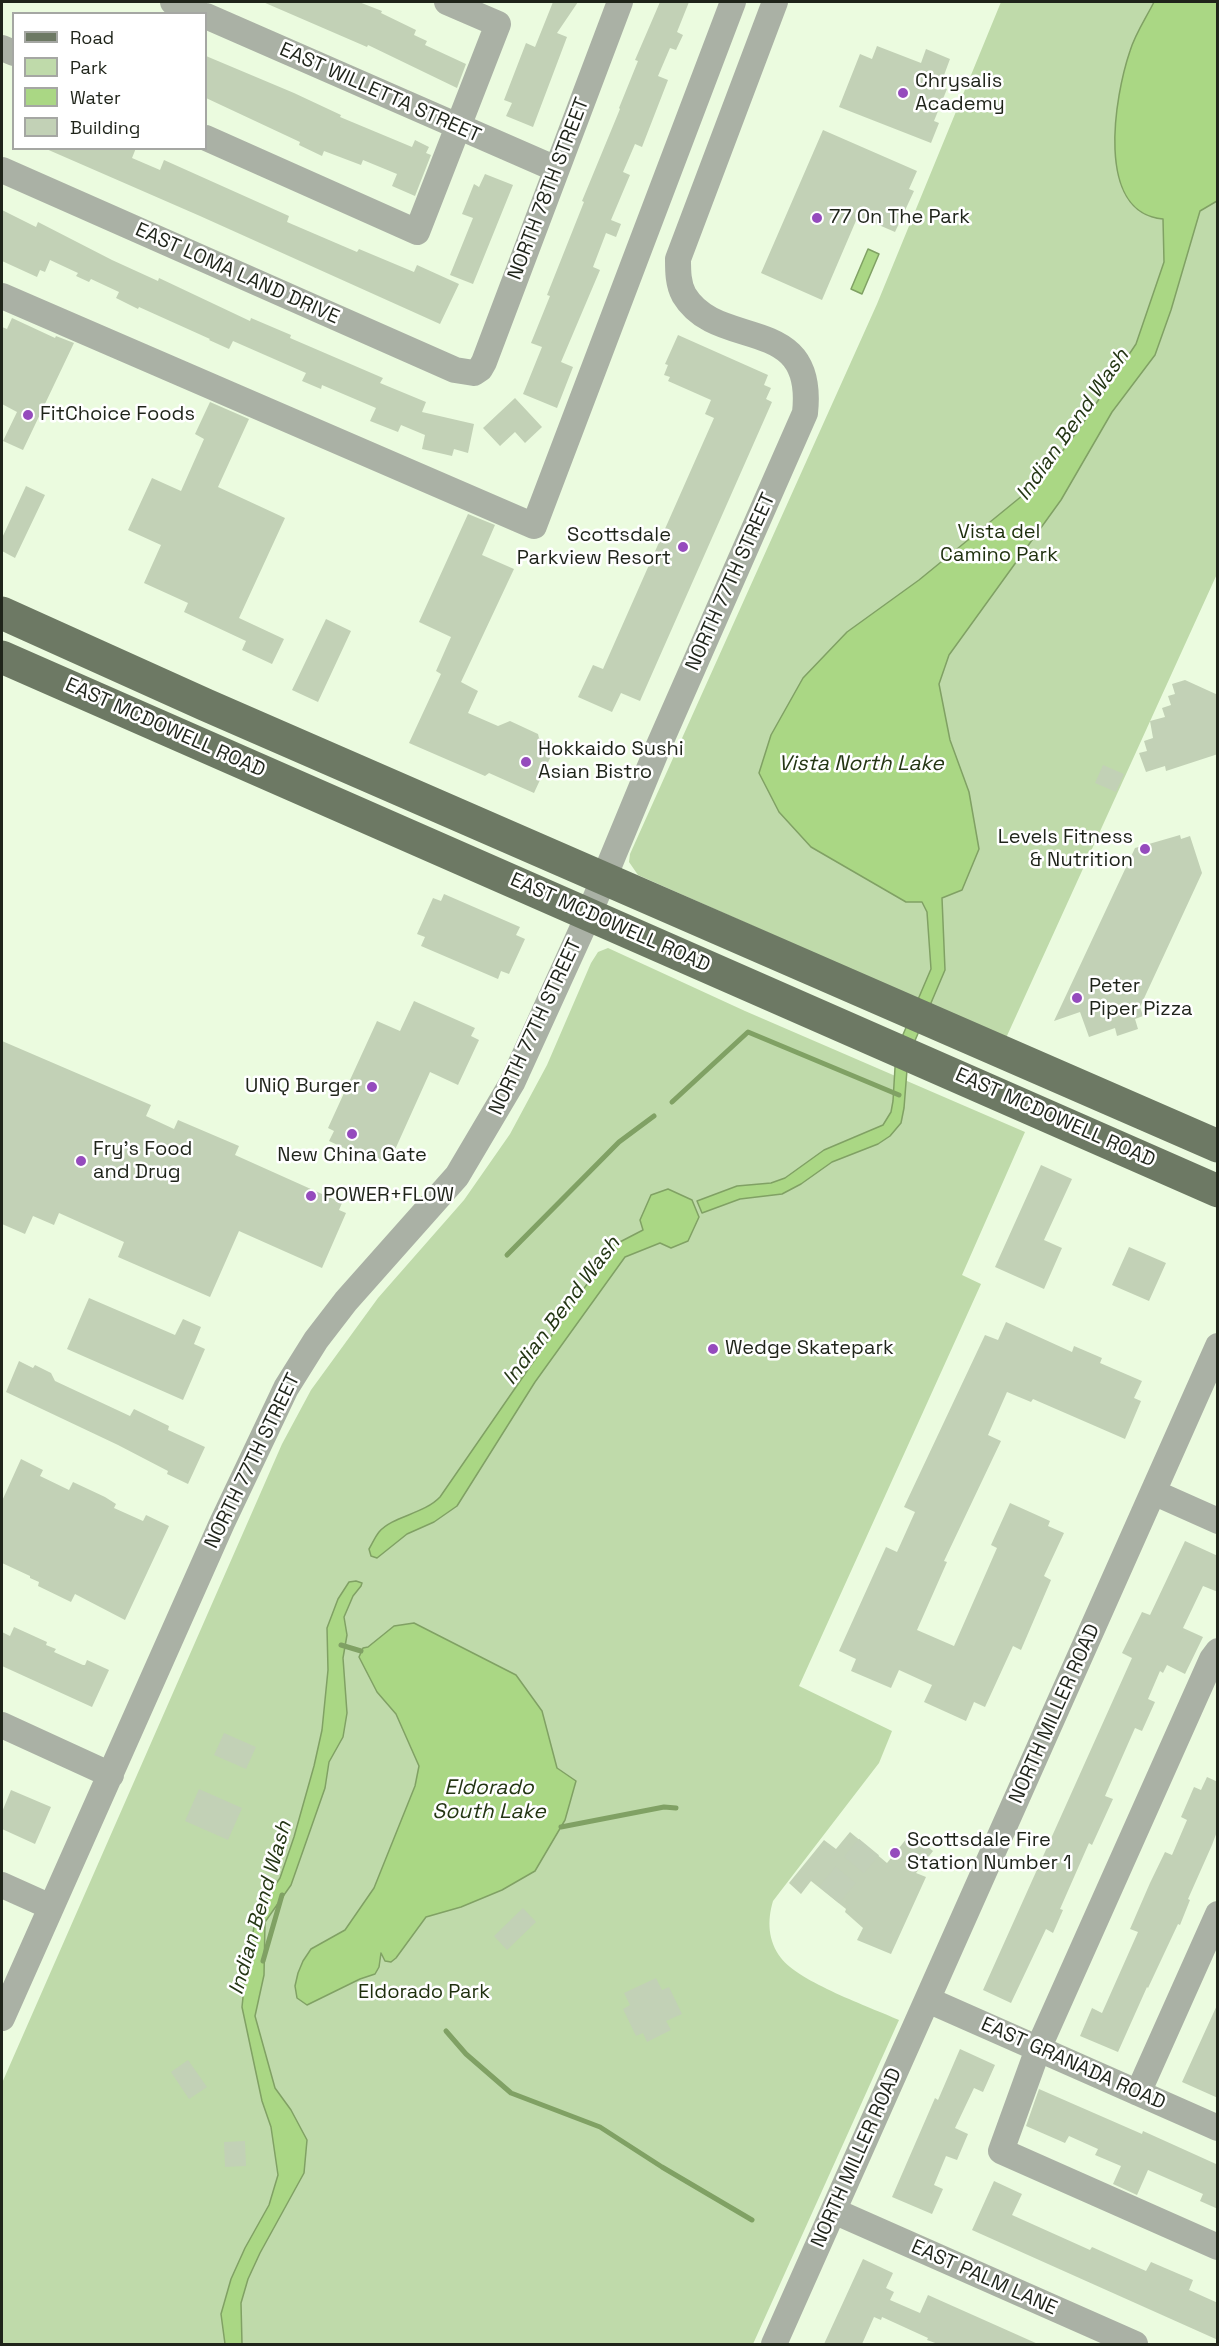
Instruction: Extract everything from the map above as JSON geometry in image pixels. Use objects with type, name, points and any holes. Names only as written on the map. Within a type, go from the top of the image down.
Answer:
[{"type":"main road","name":"EAST MCDOWELL ROAD","points":[[2,612],[206,705],[1218,1146]]},
{"type":"main road","name":"EAST MCDOWELL ROAD","points":[[2,657],[1218,1191]]},
{"type":"street","points":[[173,2],[196,12]]},
{"type":"street","points":[[207,138],[417,232],[498,24],[447,2]]},
{"type":"street","name":"NORTH 78TH STREET","points":[[474,373],[484,362],[620,2]]},
{"type":"street","points":[[2,296],[534,526],[733,2]]},
{"type":"street","name":"NORTH 77TH STREET","points":[[2,2018],[222,1523],[286,1388],[316,1340],[346,1301],[457,1176],[512,1083],[589,914],[656,752],[805,413],[807,394],[803,375],[791,353],[695,309],[684,294],[678,278],[678,259],[775,2]]},
{"type":"street","name":"EAST WILLETTA STREET","points":[[207,16],[555,170]]},
{"type":"street","name":"EAST LOMA LAND DRIVE","points":[[2,170],[455,370],[474,373]]},
{"type":"street","name":"NORTH MILLER ROAD","points":[[774,2344],[1153,1492],[1207,1397],[1218,1346]]},
{"type":"street","points":[[1153,1492],[1218,1521]]},
{"type":"street","points":[[1218,1651],[1212,1659],[1038,2049],[1001,2151],[1218,2247]]},
{"type":"street","points":[[2,1725],[111,1775]]},
{"type":"street","points":[[2,1885],[51,1907]]},
{"type":"street","points":[[1138,2093],[1218,1914]]},
{"type":"street","name":"EAST GRANADA ROAD","points":[[928,2000],[1218,2128]]},
{"type":"street","name":"EAST PALM LANE","points":[[834,2211],[1135,2344]]},
{"type":"green space","name":"Vista del Camino Park","points":[[1001,2],[1217,2],[1217,574],[1006,1038],[638,875],[629,862],[630,854],[877,304]]},
{"type":"green space","name":"Eldorado Park","points":[[608,948],[745,1011],[1025,1132],[962,1275],[981,1284],[799,1686],[892,1731],[879,1763],[773,1901],[769,1923],[773,1945],[781,1958],[803,1976],[899,2020],[753,2344],[2,2344],[2,2083],[282,1444],[311,1390],[378,1298],[464,1200],[510,1134],[547,1065],[591,963],[598,952]]},
{"type":"water","name":"Vista North Lake","points":[[1154,2],[1217,2],[1217,201],[1200,211],[1171,310],[1155,355],[1112,412],[1061,500],[949,655],[939,684],[950,740],[969,792],[979,849],[962,890],[942,898],[945,970],[908,1057],[901,1123],[890,1136],[878,1144],[832,1162],[801,1184],[782,1194],[740,1199],[702,1213],[697,1201],[737,1186],[771,1183],[785,1178],[824,1150],[883,1125],[891,1112],[896,1051],[931,969],[927,912],[922,902],[906,902],[811,847],[779,812],[759,773],[771,735],[803,678],[847,632],[919,580],[1039,482],[1079,429],[1136,344],[1164,262],[1163,219],[1141,212],[1127,196],[1118,175],[1115,149],[1116,122],[1119,95],[1130,51]]},
{"type":"water","points":[[868,249],[879,254],[862,294],[851,289]]},
{"type":"water","points":[[668,1189],[692,1200],[699,1217],[688,1241],[671,1248],[660,1243],[625,1257],[535,1382],[457,1506],[434,1522],[407,1534],[377,1558],[371,1556],[369,1549],[385,1527],[426,1507],[440,1497],[614,1245],[643,1230],[640,1220],[651,1195]]},
{"type":"water","points":[[349,1582],[362,1583],[353,1596],[344,1617],[347,1635],[343,1658],[347,1713],[343,1737],[329,1762],[325,1788],[291,1885],[265,1922],[264,1975],[255,2016],[275,2088],[291,2110],[307,2140],[304,2173],[248,2279],[241,2303],[242,2344],[225,2344],[221,2314],[231,2279],[269,2205],[278,2175],[271,2127],[262,2101],[242,2007],[246,1968],[257,1912],[280,1878],[314,1766],[322,1730],[328,1670],[327,1628],[338,1599]]},
{"type":"water","name":"Eldorado South Lake","points":[[414,1623],[516,1675],[542,1711],[557,1768],[576,1781],[565,1820],[535,1871],[502,1890],[461,1907],[426,1917],[391,1962],[385,1961],[381,1953],[379,1967],[375,1974],[307,2005],[297,1998],[295,1986],[303,1961],[311,1949],[345,1930],[374,1888],[415,1786],[419,1766],[396,1714],[377,1692],[359,1657],[363,1648],[368,1647],[394,1626]]},
{"type":"building","points":[[263,2],[359,2],[382,11],[381,13],[416,30],[414,35],[427,41],[425,45],[466,64],[457,88],[368,45],[367,47]]},
{"type":"building","points":[[553,2],[578,2],[557,33],[567,37],[533,127],[506,116],[512,103],[504,100],[526,43],[535,47]]},
{"type":"building","points":[[660,2],[689,2],[677,32],[683,35],[676,50],[670,48],[658,76],[668,80],[642,147],[635,144],[623,172],[630,175],[611,220],[621,224],[616,237],[606,233],[593,267],[600,270],[561,362],[573,367],[557,408],[523,394],[542,347],[531,343],[550,296],[547,295],[584,202],[582,201],[638,61],[635,60]]},
{"type":"building","name":"Chrysalis Academy","points":[[877,46],[921,63],[926,49],[950,59],[940,86],[947,89],[934,121],[939,123],[931,143],[839,107],[860,54],[872,59]]},
{"type":"building","points":[[207,56],[412,147],[415,140],[429,147],[426,153],[431,155],[415,196],[392,186],[397,174],[363,160],[361,165],[324,151],[322,156],[299,145],[300,142],[207,98]]},
{"type":"building","name":"77 On The Park","points":[[823,130],[917,171],[909,189],[914,191],[895,232],[858,216],[822,300],[761,273]]},
{"type":"building","points":[[49,150],[135,150],[132,158],[160,170],[164,160],[289,216],[287,222],[357,252],[359,249],[414,272],[417,265],[459,284],[440,324]]},
{"type":"building","points":[[485,174],[513,185],[473,284],[450,275],[473,218],[462,214],[474,184],[479,187]]},
{"type":"building","points":[[2,210],[36,227],[38,222],[158,281],[159,278],[250,321],[251,318],[291,335],[290,338],[383,378],[380,383],[426,402],[422,412],[474,424],[468,453],[454,449],[452,456],[422,449],[425,435],[401,425],[398,432],[370,421],[376,408],[322,385],[321,389],[302,381],[306,373],[233,341],[229,349],[139,307],[138,309],[116,298],[119,292],[91,279],[89,282],[76,276],[78,273],[50,260],[45,272],[40,270],[37,277],[2,261]]},
{"type":"building","points":[[12,318],[55,338],[56,336],[74,343],[23,450],[3,441],[17,412],[2,404],[2,327],[7,329]]},
{"type":"building","name":"Scottsdale Parkview Resort","points":[[678,335],[768,375],[764,385],[771,388],[766,399],[772,402],[640,701],[621,693],[612,712],[578,697],[593,665],[603,669],[714,418],[705,414],[711,400],[668,381],[670,377],[664,375],[668,365],[665,364]]},
{"type":"building","points":[[515,398],[542,427],[525,443],[515,432],[500,446],[483,428]]},
{"type":"building","points":[[210,402],[249,419],[218,487],[285,518],[239,618],[284,639],[272,664],[242,650],[246,641],[184,612],[188,603],[144,583],[161,545],[128,530],[152,478],[181,491],[204,439],[195,434]]},
{"type":"building","points":[[26,486],[45,495],[15,558],[2,551],[2,538]]},
{"type":"building","points":[[468,514],[495,525],[482,555],[514,569],[461,682],[478,691],[468,713],[498,726],[510,721],[556,745],[534,793],[489,773],[485,776],[409,743],[441,674],[436,671],[451,637],[419,622]]},
{"type":"building","points":[[326,619],[351,631],[318,702],[292,690]]},
{"type":"building","points":[[1185,680],[1218,695],[1218,754],[1166,771],[1165,766],[1146,772],[1139,753],[1147,751],[1144,741],[1153,738],[1150,721],[1165,717],[1162,708],[1171,705],[1168,696],[1175,694],[1172,684]]},
{"type":"building","points":[[1103,765],[1124,774],[1116,792],[1095,783]]},
{"type":"building","points":[[1180,835],[1181,839],[1190,836],[1202,873],[1140,1007],[1143,1016],[1135,1019],[1138,1029],[1117,1036],[1115,1028],[1089,1037],[1080,1012],[1054,1021],[1135,848]]},
{"type":"building","points":[[444,894],[520,927],[516,935],[525,939],[509,974],[501,971],[498,979],[421,946],[425,937],[417,934],[433,898],[441,901]]},
{"type":"building","points":[[414,1001],[475,1028],[471,1036],[479,1040],[458,1085],[430,1072],[389,1163],[368,1154],[366,1158],[329,1141],[334,1131],[328,1128],[377,1021],[400,1031]]},
{"type":"building","points":[[2,1041],[151,1105],[146,1116],[174,1129],[178,1120],[239,1146],[235,1155],[342,1203],[339,1210],[346,1213],[322,1268],[239,1231],[210,1297],[118,1257],[124,1242],[59,1213],[54,1225],[33,1216],[25,1234],[2,1224]]},
{"type":"building","points":[[1041,1165],[1072,1179],[1044,1240],[1062,1248],[1044,1289],[995,1267]]},
{"type":"building","points":[[1129,1247],[1166,1263],[1149,1301],[1112,1285]]},
{"type":"building","points":[[89,1298],[175,1335],[183,1319],[201,1327],[194,1344],[205,1349],[183,1400],[67,1349]]},
{"type":"building","points":[[1006,1322],[1072,1352],[1074,1346],[1102,1358],[1100,1363],[1142,1381],[1134,1398],[1141,1401],[1125,1439],[1033,1399],[1031,1402],[1007,1392],[988,1435],[1001,1441],[944,1561],[947,1562],[917,1630],[954,1646],[997,1548],[991,1545],[1010,1503],[1050,1521],[1048,1526],[1064,1533],[1044,1576],[1051,1580],[1021,1650],[1013,1646],[985,1707],[974,1702],[966,1721],[924,1702],[932,1685],[899,1670],[891,1688],[851,1671],[856,1659],[839,1651],[886,1547],[897,1552],[915,1512],[904,1507],[985,1335],[998,1340]]},
{"type":"building","points":[[19,1361],[33,1368],[35,1365],[51,1373],[55,1381],[130,1416],[134,1409],[169,1426],[168,1430],[205,1447],[188,1484],[118,1445],[6,1392]]},
{"type":"building","points":[[21,1459],[43,1470],[40,1476],[69,1490],[73,1482],[105,1497],[116,1504],[114,1508],[143,1521],[146,1515],[169,1526],[125,1620],[75,1594],[71,1602],[38,1586],[39,1582],[30,1576],[2,1563],[2,1501]]},
{"type":"building","points":[[1185,1541],[1218,1556],[1218,1592],[1203,1586],[1183,1628],[1203,1637],[1185,1674],[1167,1665],[1163,1673],[1160,1671],[1148,1699],[1155,1702],[1142,1731],[1135,1728],[1105,1796],[1113,1799],[1092,1845],[1089,1843],[1060,1909],[1063,1910],[1053,1933],[1046,1929],[1011,2003],[983,1990],[1132,1658],[1122,1653],[1142,1612],[1150,1615]]},
{"type":"building","points":[[14,1627],[47,1642],[46,1645],[56,1649],[54,1652],[83,1665],[87,1660],[109,1670],[92,1707],[2,1666],[2,1632],[10,1636]]},
{"type":"building","points":[[224,1733],[256,1747],[246,1769],[214,1755]]},
{"type":"building","points":[[1207,1777],[1218,1782],[1218,1829],[1188,1899],[1190,1900],[1180,1925],[1178,1924],[1147,1987],[1118,2052],[1080,2036],[1092,2008],[1102,2013],[1138,1932],[1130,1929],[1150,1883],[1165,1852],[1172,1855],[1187,1820],[1181,1817],[1194,1787],[1201,1790]]},
{"type":"building","points":[[199,1789],[242,1808],[228,1840],[185,1821]]},
{"type":"building","points":[[11,1790],[51,1807],[35,1844],[2,1829],[2,1812]]},
{"type":"building","points":[[850,1832],[887,1863],[911,1833],[933,1851],[916,1873],[926,1877],[891,1954],[857,1940],[863,1928],[845,1912],[846,1909],[811,1881],[801,1894],[789,1883],[824,1840],[836,1849]]},
{"type":"building","points":[[523,1908],[536,1922],[507,1950],[494,1936]]},
{"type":"building","points":[[656,1978],[662,1990],[669,1987],[682,2014],[666,2021],[671,2030],[647,2042],[643,2033],[636,2036],[623,2009],[630,2005],[624,1993]]},
{"type":"building","points":[[1218,2003],[1218,2098],[1182,2082]]},
{"type":"building","points":[[960,2049],[995,2065],[983,2092],[974,2088],[955,2128],[968,2134],[957,2160],[946,2156],[934,2185],[943,2189],[932,2214],[892,2197],[935,2098],[938,2100]]},
{"type":"building","points":[[188,2060],[207,2087],[189,2099],[171,2072]]},
{"type":"building","points":[[1039,2089],[1142,2134],[1143,2131],[1216,2164],[1218,2161],[1218,2209],[1200,2201],[1203,2194],[1148,2170],[1137,2195],[1113,2184],[1121,2166],[1095,2155],[1098,2149],[1069,2136],[1065,2143],[1026,2126]]},
{"type":"building","points":[[245,2141],[246,2166],[225,2167],[224,2142]]},
{"type":"building","points":[[994,2181],[1022,2194],[1012,2215],[1090,2250],[1092,2247],[1146,2271],[1151,2262],[1193,2280],[1189,2290],[1218,2303],[1218,2340],[972,2230]]},
{"type":"building","points":[[863,2259],[893,2273],[886,2288],[894,2292],[890,2300],[920,2313],[928,2295],[1038,2344],[938,2344],[882,2317],[881,2320],[874,2317],[862,2344],[824,2344]]},
{"type":"waterway","points":[[672,1102],[748,1032],[899,1095]]},
{"type":"waterway","points":[[507,1255],[619,1142],[654,1116]]},
{"type":"waterway","points":[[341,1645],[361,1651]]},
{"type":"waterway","points":[[561,1827],[664,1807],[676,1808]]},
{"type":"waterway","name":"Indian Bend Wash","points":[[263,1961],[282,1895]]},
{"type":"waterway","points":[[446,2031],[466,2054],[511,2093],[600,2127],[752,2220]]},
{"type":"tunnel","points":[[829,1895],[869,1847]]},
{"type":"place","name":"Chrysalis Academy","points":[[903,93]]},
{"type":"place","name":"77 On The Park","points":[[817,218]]},
{"type":"place","name":"FitChoice Foods","points":[[28,415]]},
{"type":"place","name":"Scottsdale Parkview Resort","points":[[683,547]]},
{"type":"place","name":"Hokkaido Sushi Asian Bistro","points":[[526,762]]},
{"type":"place","name":"Levels Fitness & Nutrition","points":[[1145,849]]},
{"type":"place","name":"Peter Piper Pizza","points":[[1077,998]]},
{"type":"place","name":"UNiQ Burger","points":[[372,1087]]},
{"type":"place","name":"New China Gate","points":[[352,1134]]},
{"type":"place","name":"Fry's Food and Drug","points":[[81,1161]]},
{"type":"place","name":"POWER+FLOW","points":[[311,1196]]},
{"type":"place","name":"Wedge Skatepark","points":[[713,1349]]},
{"type":"place","name":"Scottsdale Fire Station Number 1","points":[[895,1853]]}]
